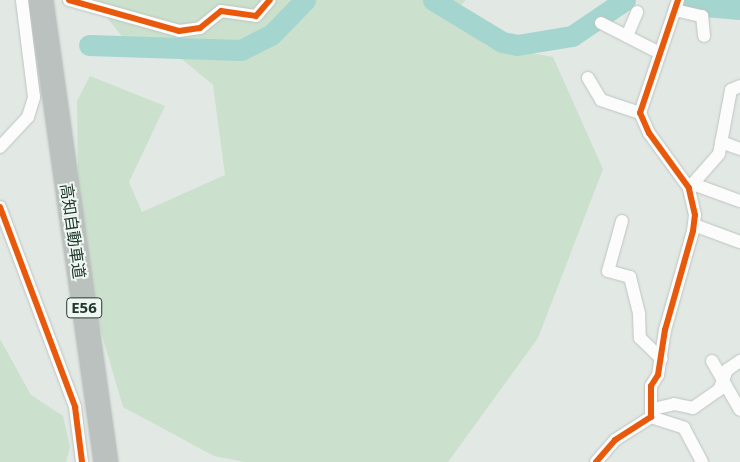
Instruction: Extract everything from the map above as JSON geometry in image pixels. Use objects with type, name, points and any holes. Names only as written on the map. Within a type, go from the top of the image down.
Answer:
[{"type":"highway","name":"高知自動車道","points":[[32,0],[106,462]]},
{"type":"highway","name":"高知自動車道","points":[[41,0],[57,155],[96,462]]},
{"type":"street","points":[[0,148],[28,117],[34,97],[22,0]]},
{"type":"street","points":[[69,0],[179,31],[200,28],[220,11],[256,16],[270,0]]},
{"type":"street","points":[[652,413],[651,386],[662,359],[665,330],[694,225],[691,186],[649,133],[640,113],[658,52],[677,4],[702,16],[704,36]]},
{"type":"street","points":[[626,36],[637,12]]},
{"type":"street","points":[[601,24],[658,52]]},
{"type":"street","points":[[588,78],[601,100],[640,113]]},
{"type":"street","points":[[691,186],[719,154],[731,90],[740,86]]},
{"type":"street","points":[[721,142],[740,149]]},
{"type":"street","points":[[691,186],[740,201]]},
{"type":"street","points":[[0,207],[75,407],[82,462]]},
{"type":"street","points":[[622,221],[608,271],[630,278],[639,314],[640,338],[662,359]]},
{"type":"street","points":[[694,225],[740,242]]},
{"type":"street","points":[[712,361],[740,410]]},
{"type":"street","points":[[596,462],[615,440],[652,413],[674,404],[693,408],[719,390],[727,370],[740,361]]},
{"type":"street","points":[[652,413],[684,428],[702,462]]},
{"type":"green space","points":[[93,0],[466,0],[458,8],[485,45],[553,57],[603,169],[538,338],[448,462],[245,462],[214,456],[123,407],[79,256],[77,101],[90,76],[165,106],[129,182],[142,212],[225,175],[213,85],[183,60],[124,39]]},
{"type":"green space","points":[[0,339],[31,395],[63,416],[70,447],[66,462],[0,462]]},
{"type":"waterway","points":[[89,45],[241,50],[271,35],[305,0]]},
{"type":"waterway","points":[[433,0],[502,42],[517,45],[572,36],[625,0]]},
{"type":"waterway","points":[[685,0],[693,5],[740,9]]},
{"type":"cycle path","points":[[69,0],[179,31],[200,28],[221,11],[256,16],[270,0]]},
{"type":"cycle path","points":[[596,462],[615,440],[651,417],[651,386],[658,375],[665,330],[693,231],[695,215],[689,188],[649,133],[640,113],[678,0]]},
{"type":"cycle path","points":[[0,207],[75,407],[82,462]]}]
